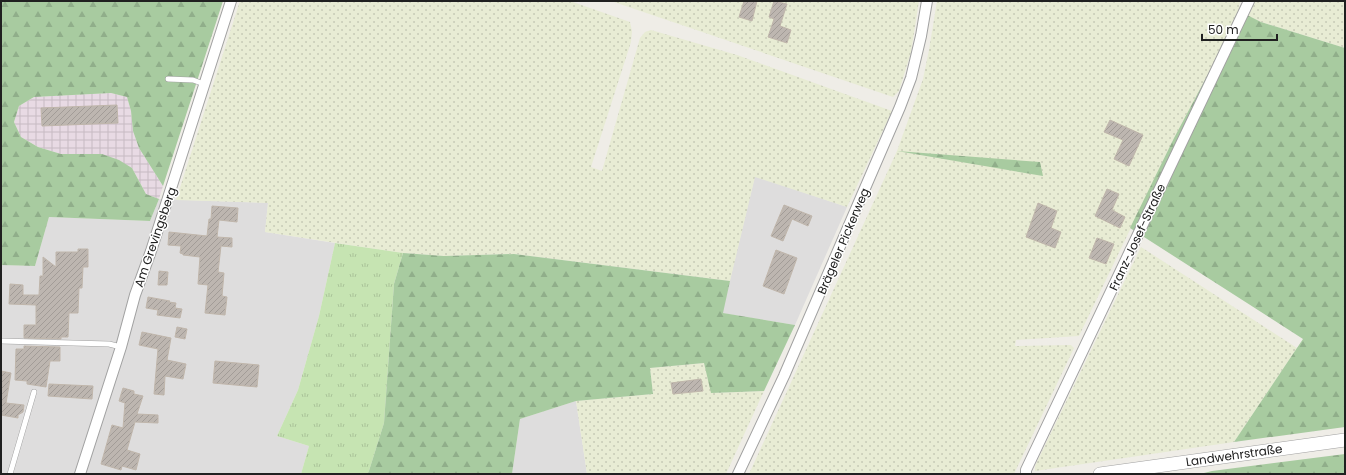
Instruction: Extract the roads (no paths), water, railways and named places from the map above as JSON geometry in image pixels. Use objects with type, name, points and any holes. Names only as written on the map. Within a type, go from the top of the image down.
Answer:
[{"type":"street","name":"Am Grevingsberg","points":[[80,474],[121,347],[135,295],[151,251],[231,1]]},
{"type":"street","name":"Brägeler Pickerweg","points":[[738,474],[790,362],[900,107],[911,78],[921,36],[927,1]]},
{"type":"street","name":"Franz-Josef-Straße","points":[[1026,474],[1029,463],[1249,1]]},
{"type":"street","name":"Landwehrstraße","points":[[1100,474],[1345,440]]},
{"type":"lane","points":[[168,78],[193,80],[204,84]]},
{"type":"lane","points":[[1,341],[109,344],[121,347]]},
{"type":"lane","points":[[10,474],[34,392]]}]
